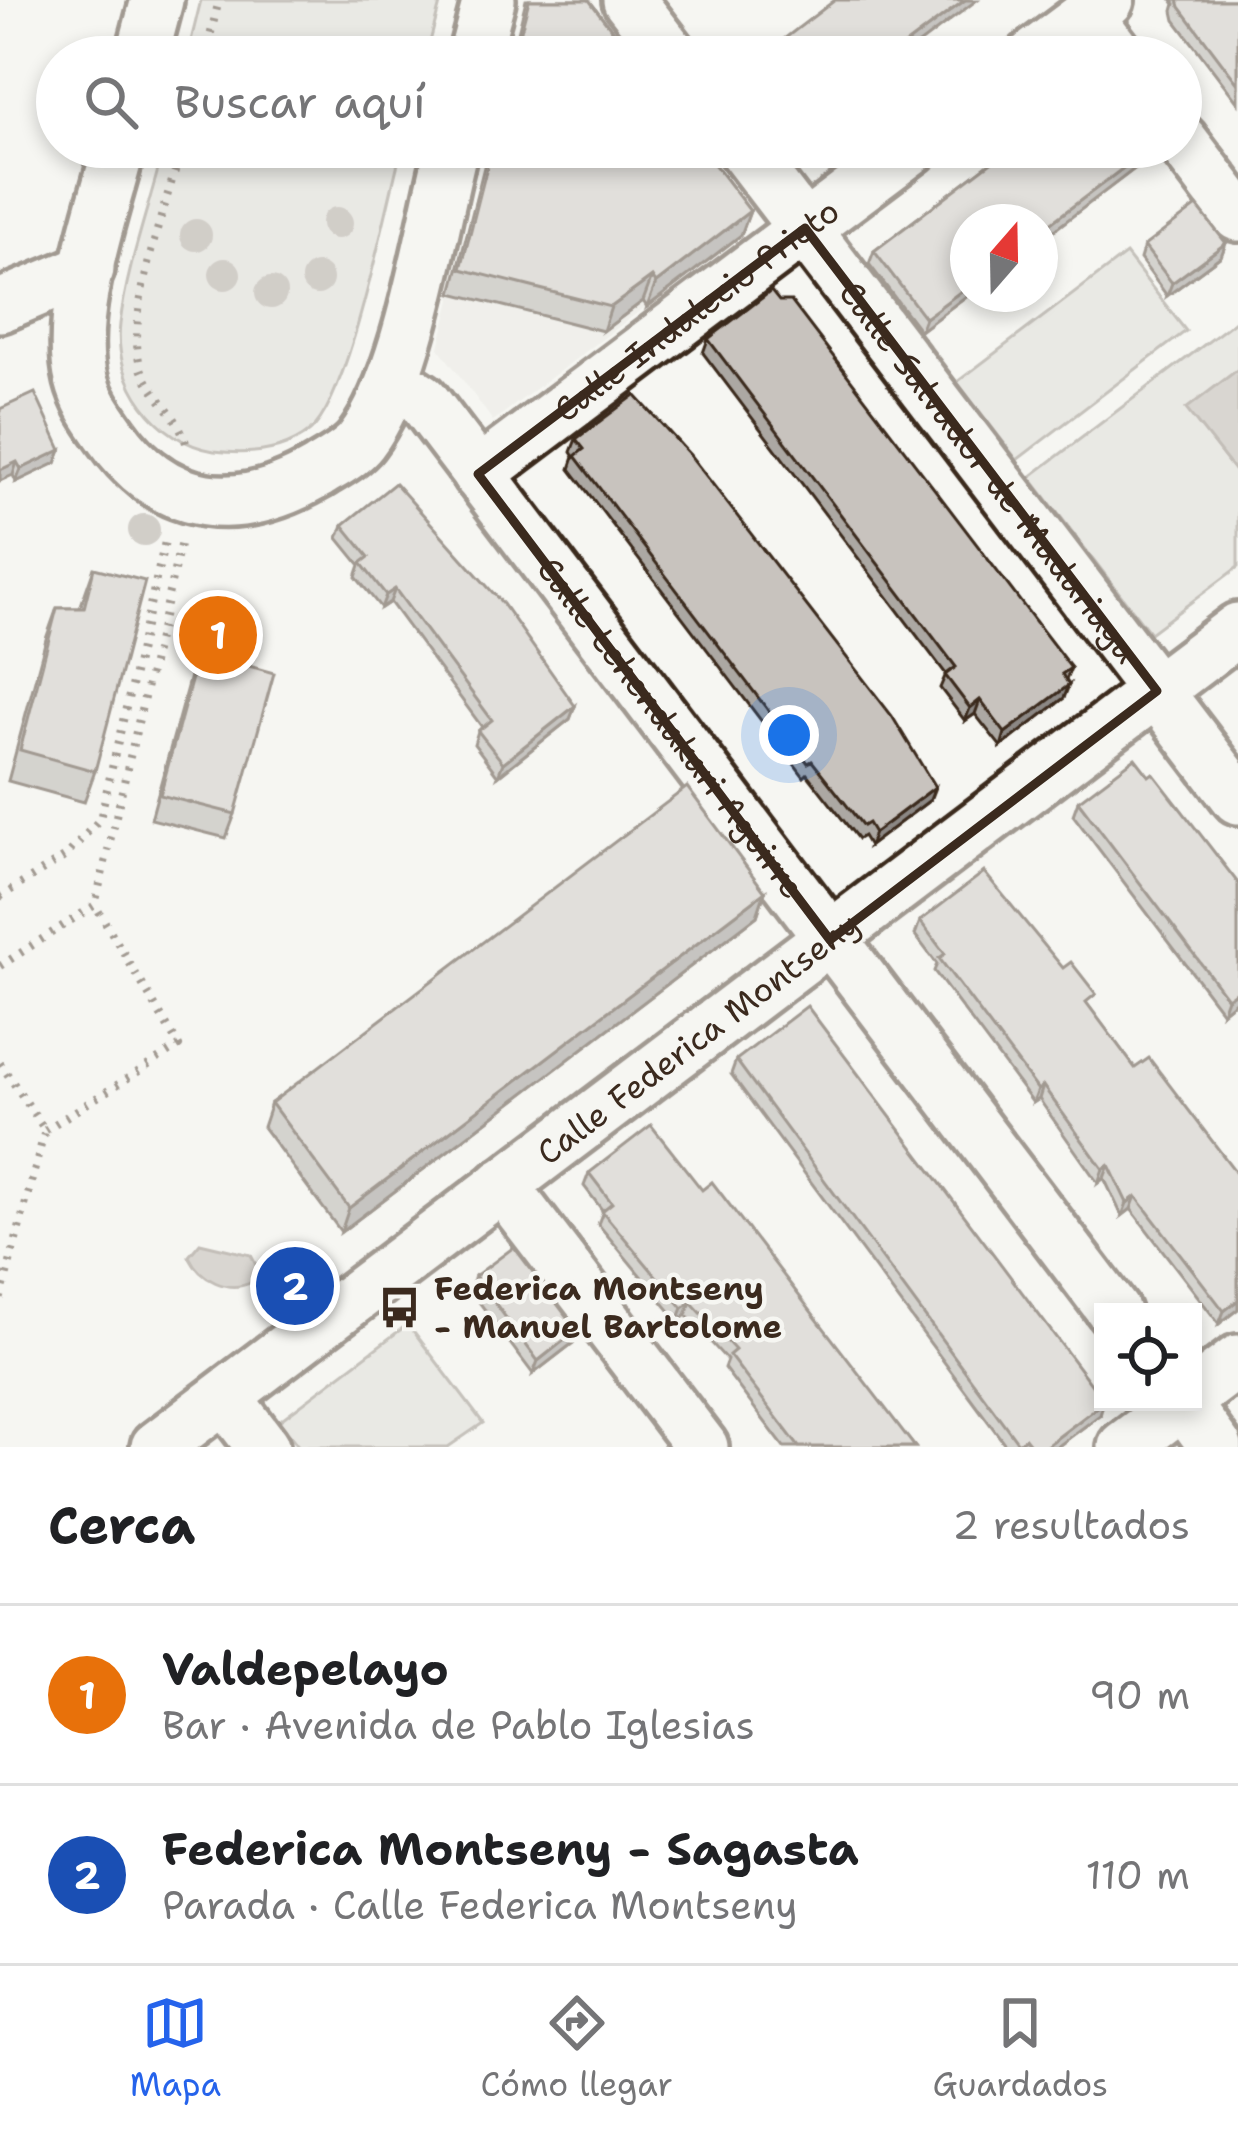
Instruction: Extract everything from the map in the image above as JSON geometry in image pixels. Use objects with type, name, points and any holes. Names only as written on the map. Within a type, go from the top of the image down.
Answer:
[{"type":"street","points":[[148,36],[157,0]]},
{"type":"street","points":[[480,36],[489,0]]},
{"type":"street","points":[[629,0],[657,36]]},
{"type":"street","points":[[1060,36],[1098,8],[1110,36]]},
{"type":"street","points":[[114,168],[88,269],[80,377],[93,409],[118,446],[180,512],[262,498],[296,485],[358,445],[393,380],[447,168]]},
{"type":"street","name":"Calle Salvador de Madariaga","points":[[758,168],[1238,797]]},
{"type":"street","name":"Calle Indalecio Prieto","points":[[478,474],[885,168]]},
{"type":"street","points":[[1202,168],[1238,215]]},
{"type":"street","points":[[0,306],[88,269]]},
{"type":"street","name":"Calle Lehendakari Aguirre","points":[[393,380],[422,399],[1107,1303]]},
{"type":"street","name":"Calle Federica Montseny","points":[[158,1447],[1238,629]]},
{"type":"street","points":[[502,1185],[702,1447]]},
{"type":"street","points":[[1202,1388],[1238,1361]]},
{"type":"street","points":[[225,1397],[263,1447]]},
{"type":"street","points":[[1124,1447],[1171,1411]]},
{"type":"street","points":[[1190,1411],[1216,1447]]},
{"type":"path","points":[[210,36],[219,0]]},
{"type":"path","points":[[0,1301],[45,1130],[178,1046],[94,905],[180,512],[188,450],[178,418],[142,373],[136,326],[177,168]]},
{"type":"path","points":[[0,897],[67,856],[100,820],[180,512]]},
{"type":"path","points":[[0,966],[94,905]]},
{"type":"path","points":[[0,1063],[45,1130]]},
{"type":"highlighted area","points":[[805,228],[1157,691],[830,940],[478,474]]},
{"type":"shaded area","points":[[201,0],[441,0],[432,36],[192,36]]},
{"type":"shaded area","points":[[158,168],[397,168],[339,381],[310,431],[288,444],[264,451],[214,451],[174,436],[143,406],[124,367],[120,346],[133,258]]},
{"type":"shaded area","points":[[484,168],[690,168],[741,235],[493,421],[439,348]]},
{"type":"shaded area","points":[[1126,254],[1186,331],[1017,460],[957,382],[1049,312],[1058,312],[1058,306]]},
{"type":"shaded area","points":[[1238,319],[1238,371],[1187,409],[1238,475],[1238,567],[1150,633],[1030,477]]},
{"type":"shaded area","points":[[1238,371],[1238,475],[1186,409]]},
{"type":"shaded area","points":[[200,1243],[251,1255],[257,1267],[252,1282],[234,1286],[207,1278],[189,1256]]},
{"type":"shaded area","points":[[408,1324],[483,1423],[448,1447],[299,1447],[279,1421]]},
{"type":"building","points":[[529,0],[589,0],[617,36],[520,36]]},
{"type":"building","points":[[835,0],[965,0],[917,36],[788,36]]},
{"type":"building","points":[[1178,0],[1238,0],[1238,84],[1202,36]]},
{"type":"building","points":[[487,168],[717,168],[750,211],[656,283],[652,277],[611,307],[461,269]]},
{"type":"building","points":[[983,168],[1123,168],[1058,217],[1058,204],[950,204],[950,299],[925,318],[874,251]]},
{"type":"building","points":[[1197,206],[1226,243],[1172,283],[1144,246]]},
{"type":"building","points":[[771,291],[779,301],[791,301],[1071,668],[1062,674],[1069,685],[1005,733],[980,700],[970,708],[945,675],[956,667],[708,339]]},
{"type":"building","points":[[35,393],[61,450],[21,469],[17,462],[0,470],[0,409]]},
{"type":"building","points":[[635,395],[690,455],[892,716],[935,787],[874,833],[868,823],[863,826],[812,761],[808,763],[575,456],[584,449],[576,439]]},
{"type":"building","points":[[395,483],[503,604],[575,706],[503,763],[478,731],[492,720],[395,589],[386,595],[361,563],[369,557],[343,525]]},
{"type":"building","points":[[94,568],[145,581],[95,771],[20,750],[57,608],[84,608]]},
{"type":"building","points":[[199,652],[274,673],[235,814],[160,795]]},
{"type":"building","points":[[1135,758],[1149,776],[1153,773],[1238,883],[1238,990],[1227,998],[1078,801]]},
{"type":"building","points":[[687,787],[765,892],[349,1208],[271,1103]]},
{"type":"building","points":[[984,872],[1063,968],[1071,962],[1096,994],[1086,1002],[1135,1068],[1149,1058],[1238,1175],[1238,1300],[1224,1311],[1136,1196],[1127,1203],[1109,1165],[1103,1169],[1043,1086],[1038,1090],[939,958],[945,954],[920,921]]},
{"type":"building","points":[[807,1006],[1094,1388],[1094,1410],[1045,1447],[1032,1447],[1025,1438],[1018,1443],[736,1060]]},
{"type":"building","points":[[651,1125],[702,1190],[712,1182],[915,1447],[799,1447],[729,1355],[735,1350],[691,1302],[683,1308],[602,1211],[612,1203],[589,1173]]},
{"type":"building","points":[[514,1247],[577,1330],[538,1361],[475,1276]]},
{"type":"place","name":"Valdepelayo","points":[[218,635]]},
{"type":"place","name":"Federica Montseny - Sagasta","points":[[295,1286]]},
{"type":"place","name":"Federica Montseny - Manuel Bartolome","points":[[400,1307]]}]
